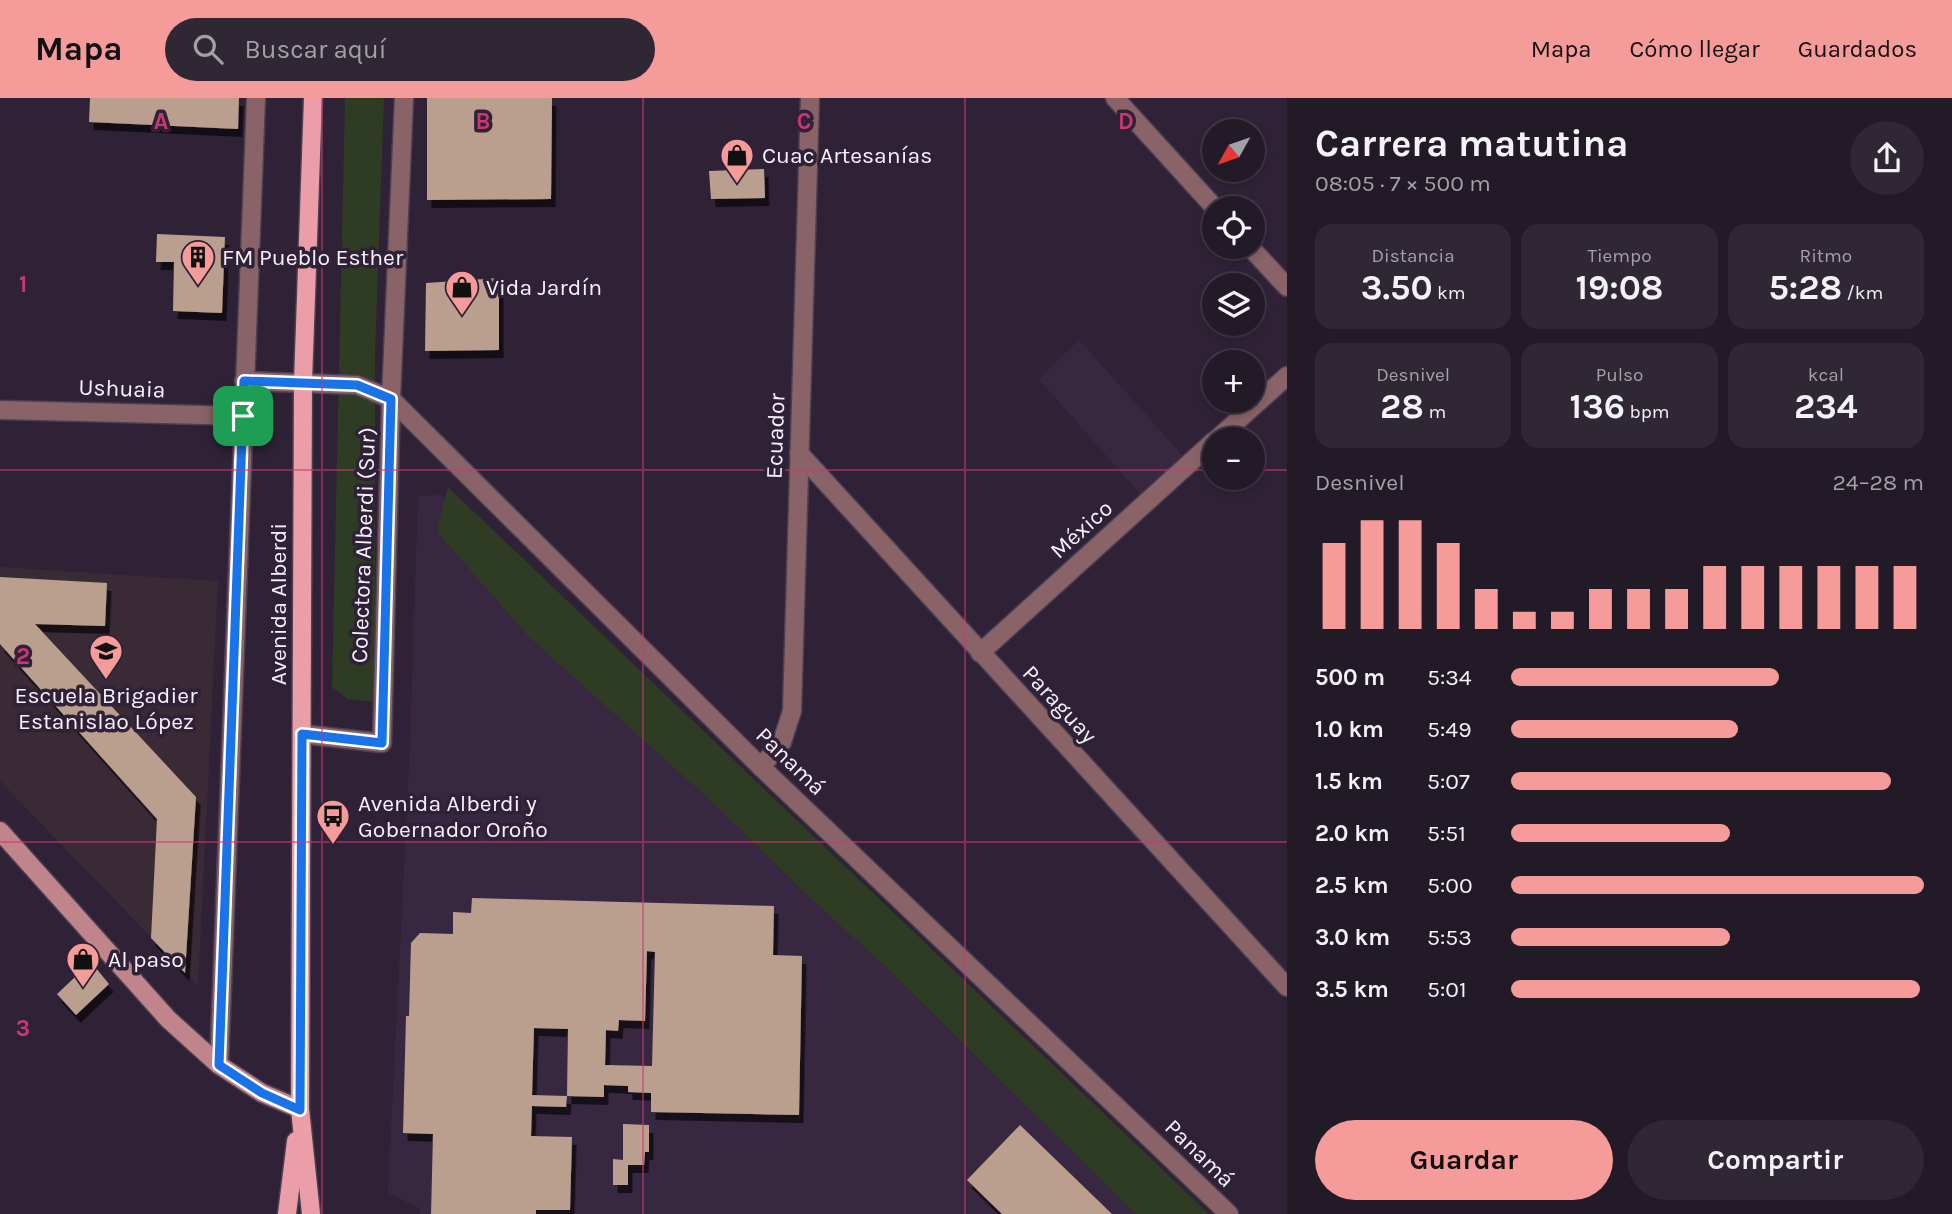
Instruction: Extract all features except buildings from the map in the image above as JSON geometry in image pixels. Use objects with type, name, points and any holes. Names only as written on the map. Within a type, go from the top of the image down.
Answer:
[{"type":"main road","name":"Avenida Alberdi","points":[[311,1214],[300,1110],[303,382],[313,98]]},
{"type":"main road","name":"Avenida Alberdi","points":[[287,1214],[300,1110]]},
{"type":"street","points":[[219,1065],[256,98]]},
{"type":"street","name":"Colectora Alberdi (Sur)","points":[[302,734],[382,743],[391,399],[404,98]]},
{"type":"street","name":"Ecuador","points":[[761,766],[782,742],[792,711],[810,98]]},
{"type":"street","points":[[1115,98],[1204,196]]},
{"type":"street","points":[[1261,259],[1287,287]]},
{"type":"street","name":"México","points":[[1230,427],[1287,376]]},
{"type":"street","name":"Panamá","points":[[244,381],[357,385],[391,399],[761,766],[1229,1214]]},
{"type":"street","name":"Ushuaia","points":[[0,410],[243,416]]},
{"type":"street","name":"Paraguay","points":[[799,453],[1287,987]]},
{"type":"street","name":"México","points":[[980,653],[1202,453]]},
{"type":"street","points":[[0,831],[168,1019],[219,1065],[262,1093],[300,1110]]},
{"type":"shaded area","points":[[1079,340],[1183,456],[1140,494],[1039,379]]},
{"type":"shaded area","points":[[441,495],[1195,1214],[420,1214],[420,1208],[388,1193],[410,746],[418,496]]},
{"type":"shaded area","name":"Escuela Brigadier Estanislao López","points":[[0,567],[218,581],[198,986],[0,781]]},
{"type":"green space","points":[[345,98],[384,98],[375,355],[375,702],[348,699],[332,687]]},
{"type":"green space","points":[[448,487],[1208,1213],[1136,1214],[886,967],[709,799],[529,637],[437,532]]},
{"type":"place","name":"Cuac Artesanías","points":[[737,185]]},
{"type":"place","name":"FM Pueblo Esther","points":[[198,287]]},
{"type":"place","name":"Vida Jardín","points":[[462,317]]},
{"type":"place","name":"Escuela Brigadier Estanislao López","points":[[106,681]]},
{"type":"place","name":"Avenida Alberdi y Gobernador Oroño","points":[[333,846]]},
{"type":"place","name":"Al paso","points":[[83,989]]},
{"type":"route","points":[[244,381],[357,385],[391,399],[382,743],[302,734],[300,1110],[262,1093],[219,1065],[243,416],[244,381]]}]
